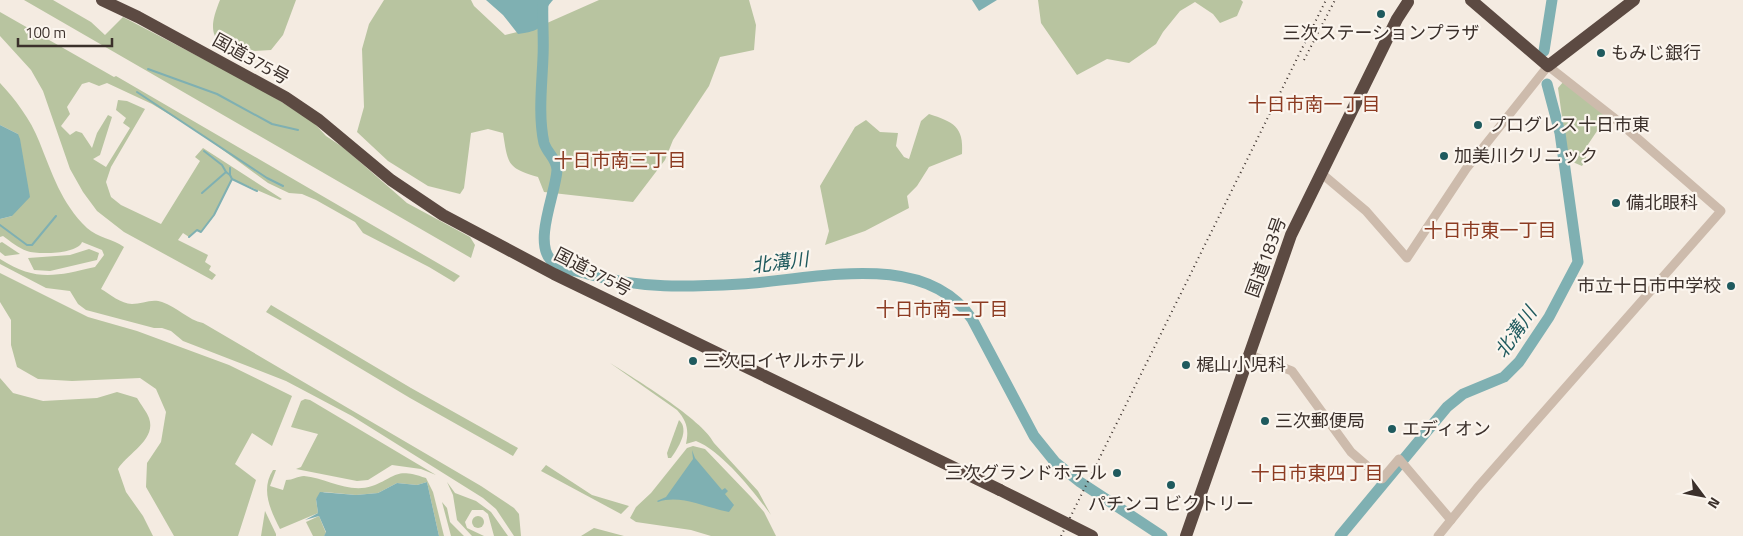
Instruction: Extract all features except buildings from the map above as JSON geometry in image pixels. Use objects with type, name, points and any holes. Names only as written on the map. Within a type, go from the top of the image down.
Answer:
[{"type":"highway","name":"国道375号","points":[[102,0],[138,17],[285,97],[319,120],[391,180],[443,215],[554,274],[1092,536]]},
{"type":"highway","points":[[1471,0],[1548,66],[1634,0]]},
{"type":"highway","name":"国道183号","points":[[1186,536],[1323,174],[1396,40],[1409,1]]},
{"type":"highway","name":"国道183号","points":[[1195,536],[1253,356]]},
{"type":"highway","points":[[1180,536],[1192,518]]},
{"type":"street","points":[[1323,174],[1366,211],[1407,258],[1466,169],[1548,66],[1613,117],[1722,211],[1560,393],[1438,536]]},
{"type":"street","points":[[1253,356],[1292,371],[1351,452],[1382,479],[1399,458],[1451,520]]},
{"type":"green space","points":[[24,0],[53,0],[91,22],[105,35],[123,17],[261,89],[314,123],[326,136],[344,148],[407,203],[470,237],[475,245],[471,258]]},
{"type":"green space","points":[[220,0],[296,0],[283,35],[271,50],[252,51],[241,59],[223,47],[214,35],[214,20]]},
{"type":"green space","points":[[384,0],[471,0],[474,6],[505,35],[538,27],[599,0],[749,0],[756,25],[754,50],[720,57],[709,86],[673,140],[665,160],[633,202],[544,192],[538,177],[520,171],[511,163],[506,152],[503,133],[488,129],[471,133],[464,188],[460,194],[428,186],[388,161],[357,132],[364,107],[362,49],[369,24]]},
{"type":"green space","points":[[1038,0],[1241,0],[1243,2],[1237,16],[1220,23],[1213,14],[1195,2],[1180,11],[1156,44],[1129,63],[1107,59],[1077,75],[1041,23]]},
{"type":"green space","points":[[0,12],[114,77],[116,76],[460,276],[454,282],[363,233],[355,222],[316,200],[302,194],[289,193],[268,183],[197,131],[152,104],[107,83],[99,86],[89,82],[82,84],[67,107],[70,114],[61,126],[70,135],[76,131],[82,133],[92,148],[97,133],[108,115],[112,117],[100,155],[93,159],[106,167],[130,128],[123,123],[126,118],[116,110],[118,100],[127,101],[145,109],[111,167],[106,182],[111,197],[121,205],[161,224],[200,161],[195,157],[203,148],[282,199],[280,200],[232,179],[214,215],[201,232],[197,230],[189,237],[183,233],[178,240],[208,255],[205,262],[211,266],[209,270],[216,275],[212,280],[124,232],[97,211],[83,192],[70,169],[43,91],[31,70],[0,36]]},
{"type":"green space","points":[[1564,81],[1607,116],[1585,149],[1586,159],[1582,166],[1568,160],[1558,88]]},
{"type":"green space","points":[[0,83],[32,125],[58,187],[70,208],[91,231],[124,247],[101,289],[128,304],[158,301],[167,304],[192,319],[203,323],[481,486],[514,508],[519,514],[521,536],[514,536],[496,509],[483,498],[352,416],[286,381],[183,341],[171,331],[86,310],[78,304],[70,291],[46,288],[0,264],[0,259],[25,271],[46,275],[69,273],[95,267],[104,255],[102,250],[82,242],[79,246],[66,251],[32,252],[20,248],[3,236],[0,237],[0,219],[12,216],[18,134],[0,125]]},
{"type":"green space","points":[[929,114],[955,126],[961,137],[962,154],[929,167],[917,186],[907,196],[909,208],[865,231],[825,245],[829,231],[820,186],[855,127],[866,120],[880,132],[898,133],[896,146],[904,157],[909,159],[921,121]]},
{"type":"green space","points":[[2,242],[20,254],[5,256],[0,252],[0,243]]},
{"type":"green space","points":[[89,249],[99,253],[97,260],[50,271],[34,270],[28,258],[70,255]]},
{"type":"green space","points":[[0,273],[88,317],[137,331],[229,365],[292,396],[272,446],[252,433],[235,464],[256,480],[238,536],[174,536],[146,487],[147,463],[161,442],[166,412],[156,389],[140,378],[72,381],[38,379],[17,367],[11,345],[11,320],[0,302]]},
{"type":"green space","points":[[271,305],[411,388],[518,448],[513,456],[410,398],[266,312]]},
{"type":"green space","points":[[610,363],[667,400],[707,433],[758,491],[771,515],[727,463],[706,446],[696,441],[686,444],[686,426],[677,410]]},
{"type":"green space","points":[[0,378],[13,393],[43,401],[97,398],[117,392],[137,398],[149,418],[149,433],[145,440],[118,469],[126,492],[143,516],[153,536],[0,536]]},
{"type":"green space","points":[[305,399],[310,400],[436,475],[421,469],[392,465],[368,480],[357,481],[296,469],[301,467],[318,434],[291,427],[301,401]]},
{"type":"green space","points":[[679,420],[683,429],[682,439],[671,458],[668,458],[667,453]]},
{"type":"green space","points":[[693,446],[705,449],[751,497],[764,512],[776,536],[711,536],[691,530],[636,522],[630,518],[636,507],[651,493],[687,448]]},
{"type":"green space","points":[[546,465],[592,495],[629,506],[621,514],[541,471]]},
{"type":"green space","points":[[273,470],[276,470],[270,486],[283,490],[286,480],[302,476],[355,488],[372,486],[401,473],[426,478],[433,492],[444,536],[439,536],[427,482],[417,485],[397,483],[378,493],[356,495],[324,492],[316,499],[318,513],[280,529],[270,508],[267,493],[267,485]]},
{"type":"green space","points":[[447,482],[455,493],[476,501],[491,512],[508,536],[494,536],[488,514],[483,510],[472,510],[465,522],[467,528],[484,536],[472,536],[457,520],[453,495]]},
{"type":"green space","points":[[442,502],[447,508],[450,522],[464,536],[451,536]]},
{"type":"green space","points":[[265,511],[276,534],[276,536],[261,536]]},
{"type":"green space","points":[[319,516],[326,533],[324,536],[313,536],[306,522]]},
{"type":"green space","points":[[476,516],[480,516],[484,522],[480,528],[476,528],[472,524],[472,520]]},
{"type":"green space","points":[[594,528],[624,536],[581,536]]},
{"type":"water","points":[[486,0],[553,0],[545,13],[541,26],[530,32],[518,34],[503,15]]},
{"type":"water","points":[[972,0],[997,0],[979,11]]},
{"type":"water","points":[[0,125],[18,134],[30,197],[12,216],[0,219]]},
{"type":"water","points":[[692,450],[695,458],[722,490],[725,488],[728,491],[725,494],[734,505],[729,512],[694,502],[676,500],[657,501],[666,497],[693,459]]},
{"type":"water","points":[[427,482],[439,536],[324,536],[326,532],[319,516],[305,520],[318,513],[316,499],[320,492],[356,495],[378,493],[397,483],[417,485]]},
{"type":"waterway","name":"北溝川","points":[[543,0],[541,122],[544,143],[557,166],[544,240],[546,251],[553,263],[568,269],[608,279],[645,285],[702,286],[741,284],[865,273],[896,276],[925,283],[951,297],[972,319],[1034,436],[1055,462],[1080,482],[1162,536]]},
{"type":"waterway","name":"北溝川","points":[[1544,51],[1552,0]]},
{"type":"waterway","points":[[148,69],[217,94],[272,124],[298,130]]},
{"type":"waterway","name":"北溝川","points":[[1340,536],[1447,407],[1463,394],[1504,377],[1519,362],[1549,317],[1578,262],[1560,133],[1547,84]]},
{"type":"waterway","points":[[137,92],[267,178],[283,186]]},
{"type":"waterway","points":[[204,151],[222,165],[226,172]]},
{"type":"waterway","points":[[202,193],[226,172],[230,175],[230,168]]},
{"type":"waterway","points":[[189,237],[197,230],[201,232],[214,215],[232,179],[230,175]]},
{"type":"waterway","points":[[232,179],[257,191]]},
{"type":"waterway","points":[[0,225],[27,245],[32,245],[56,216]]},
{"type":"railway","points":[[1061,536],[1326,0]]},
{"type":"railway","points":[[1304,60],[1335,0]]},
{"type":"place","name":"三次ステーションプラザ","points":[[1381,14]]},
{"type":"place","name":"もみじ銀行","points":[[1601,53]]},
{"type":"place","name":"プログレス十日市東","points":[[1478,125]]},
{"type":"place","name":"加美川クリニック","points":[[1444,156]]},
{"type":"place","name":"備北眼科","points":[[1616,203]]},
{"type":"place","name":"市立十日市中学校","points":[[1731,286]]},
{"type":"place","name":"三次ロイヤルホテル","points":[[693,361]]},
{"type":"place","name":"梶山小児科","points":[[1186,365]]},
{"type":"place","name":"三次郵便局","points":[[1265,421]]},
{"type":"place","name":"エディオン","points":[[1392,429]]},
{"type":"place","name":"三次グランドホテル","points":[[1117,473]]},
{"type":"place","name":"パチンコ ビクトリー","points":[[1171,485]]},
{"type":"district","name":"十日市南一丁目","points":[[1314,104]]},
{"type":"district","name":"十日市南三丁目","points":[[620,160]]},
{"type":"district","name":"十日市東一丁目","points":[[1490,230]]},
{"type":"district","name":"十日市南二丁目","points":[[942,309]]},
{"type":"district","name":"十日市東四丁目","points":[[1317,473]]}]
